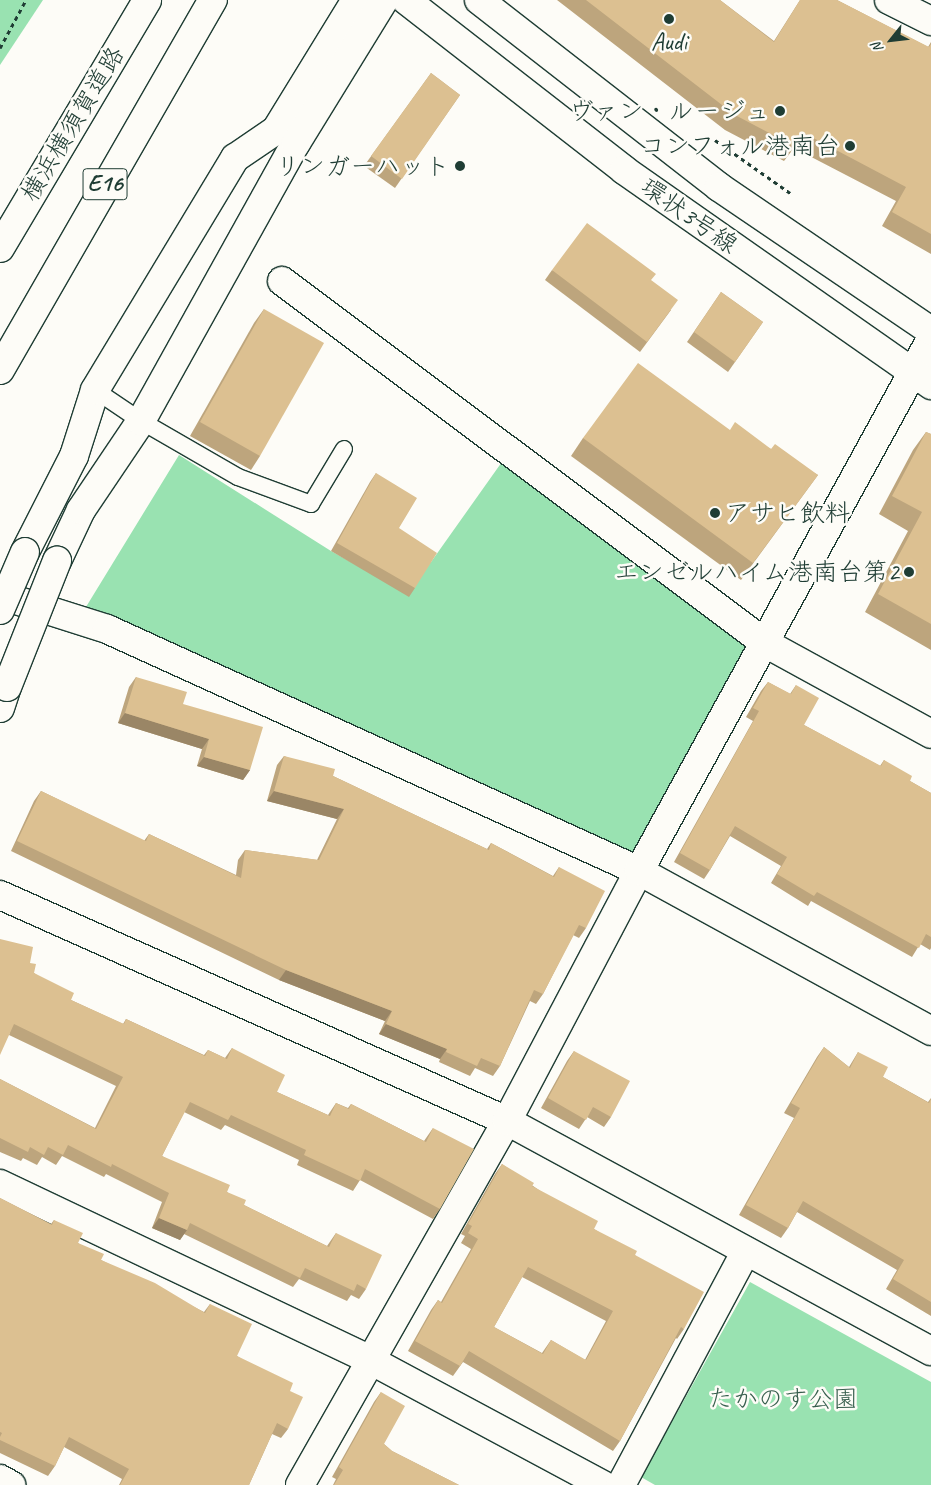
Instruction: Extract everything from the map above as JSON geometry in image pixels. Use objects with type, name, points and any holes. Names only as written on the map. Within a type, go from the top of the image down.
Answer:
[{"type":"main road","name":"横浜横須賀道路","points":[[0,248],[147,0]]},
{"type":"main road","name":"E16","points":[[0,370],[213,0]]},
{"type":"main road","points":[[0,610],[24,552],[74,456],[95,390],[235,158],[276,130],[356,0]]},
{"type":"main road","points":[[4,698],[57,561],[81,510],[141,421],[296,142],[384,0]]},
{"type":"main road","name":"環状3号線","points":[[406,0],[624,170],[921,379]]},
{"type":"main road","name":"環状3号線","points":[[479,0],[719,187],[931,331]]},
{"type":"main road","points":[[889,0],[931,21]]},
{"type":"main road","points":[[282,281],[765,643],[931,734]]},
{"type":"main road","points":[[300,1485],[507,1121],[639,871],[765,643],[921,379],[931,339]]},
{"type":"main road","points":[[0,595],[107,629],[639,871],[931,1031]]},
{"type":"main road","points":[[0,895],[507,1121],[931,1351]]},
{"type":"main road","points":[[0,1184],[370,1360],[603,1485]]},
{"type":"main road","points":[[621,1485],[746,1251]]},
{"type":"main road","points":[[0,1479],[11,1485]]},
{"type":"lane","points":[[95,390],[141,421],[238,477],[311,504],[344,449]]},
{"type":"path","points":[[0,48],[26,0]]},
{"type":"path","points":[[712,138],[793,196]]},
{"type":"green space","points":[[0,0],[43,0],[0,65]]},
{"type":"green space","points":[[509,452],[765,643],[639,871],[78,620],[179,455],[331,551],[383,580],[431,562]]},
{"type":"green space","name":"たかのす公園","points":[[750,1282],[931,1382],[931,1485],[655,1485],[641,1477]]},
{"type":"building","points":[[586,0],[720,0],[774,42],[800,0],[837,0],[929,47],[931,44],[931,234],[892,212],[906,187],[802,132],[794,146],[735,115]]},
{"type":"building","points":[[431,73],[460,95],[402,179],[371,156]]},
{"type":"building","points":[[587,223],[656,274],[651,280],[678,300],[647,342],[552,270]]},
{"type":"building","points":[[721,292],[763,322],[735,362],[694,332]]},
{"type":"building","points":[[264,309],[324,343],[260,456],[200,422]]},
{"type":"building","points":[[638,363],[730,430],[735,422],[771,449],[775,444],[818,475],[753,563],[583,438]]},
{"type":"building","name":"エンゼルハイム港南台第2","points":[[926,432],[931,434],[931,624],[878,594],[922,512],[892,496]]},
{"type":"building","points":[[376,473],[417,498],[399,528],[437,553],[415,588],[337,543]]},
{"type":"building","points":[[136,677],[187,692],[183,704],[263,727],[250,770],[204,757],[209,739],[125,713]]},
{"type":"building","points":[[768,682],[791,694],[796,685],[819,698],[804,725],[881,766],[884,760],[912,776],[910,781],[931,793],[931,937],[926,934],[919,948],[817,892],[814,896],[777,874],[787,857],[735,826],[710,870],[680,853],[759,711],[753,708]]},
{"type":"building","points":[[284,756],[335,769],[333,776],[489,850],[491,843],[554,877],[559,867],[605,891],[586,928],[579,925],[543,994],[534,990],[500,1066],[481,1058],[477,1066],[446,1052],[447,1049],[386,1024],[392,1011],[286,970],[17,841],[41,791],[146,841],[149,834],[241,878],[245,850],[319,860],[344,809],[274,791]]},
{"type":"building","points":[[0,939],[33,947],[30,963],[36,964],[34,973],[74,993],[71,1000],[124,1024],[126,1019],[205,1056],[208,1050],[227,1059],[232,1048],[285,1075],[277,1092],[330,1116],[336,1103],[349,1109],[351,1104],[426,1142],[433,1128],[474,1149],[440,1209],[365,1169],[360,1181],[304,1155],[306,1150],[231,1115],[228,1120],[190,1102],[162,1156],[230,1185],[227,1192],[246,1200],[244,1205],[329,1247],[336,1233],[382,1255],[366,1289],[357,1284],[354,1291],[305,1268],[300,1278],[190,1223],[187,1230],[159,1218],[169,1193],[112,1164],[111,1167],[68,1145],[63,1155],[48,1147],[44,1155],[30,1147],[28,1152],[0,1138],[0,1079],[96,1129],[123,1077],[14,1024],[0,1055]]},
{"type":"building","points":[[824,1047],[850,1068],[858,1052],[888,1067],[883,1077],[929,1103],[931,1099],[931,1302],[893,1279],[904,1260],[803,1201],[788,1228],[746,1205],[800,1108],[791,1103]]},
{"type":"building","points":[[574,1051],[630,1081],[611,1117],[593,1107],[586,1120],[548,1098]]},
{"type":"building","points":[[502,1164],[534,1183],[532,1186],[598,1221],[594,1229],[637,1251],[635,1255],[704,1292],[684,1329],[681,1327],[620,1441],[469,1351],[460,1366],[415,1341],[438,1300],[442,1303],[478,1239],[468,1233],[472,1226],[468,1224]],"holes":[[[528,1267],[613,1311],[586,1360],[551,1340],[543,1354],[494,1327]]]},
{"type":"building","points":[[0,1198],[52,1225],[54,1220],[83,1233],[78,1243],[104,1254],[101,1260],[155,1283],[205,1313],[210,1304],[252,1324],[237,1356],[293,1383],[290,1391],[303,1397],[288,1429],[277,1423],[249,1485],[120,1485],[129,1469],[69,1437],[55,1466],[0,1440],[2,1433],[0,1432]]},
{"type":"building","points":[[381,1392],[405,1406],[384,1444],[392,1451],[459,1485],[334,1485],[343,1470],[339,1467]]},
{"type":"place","name":"Audi","points":[[669,19]]},
{"type":"place","name":"ヴァン・ルージュ","points":[[780,111]]},
{"type":"place","name":"コンフォル港南台","points":[[850,146]]},
{"type":"place","name":"リンガーハット","points":[[460,166]]},
{"type":"place","name":"アサヒ飲料","points":[[715,513]]},
{"type":"place","name":"エンゼルハイム港南台第2","points":[[909,572]]}]
